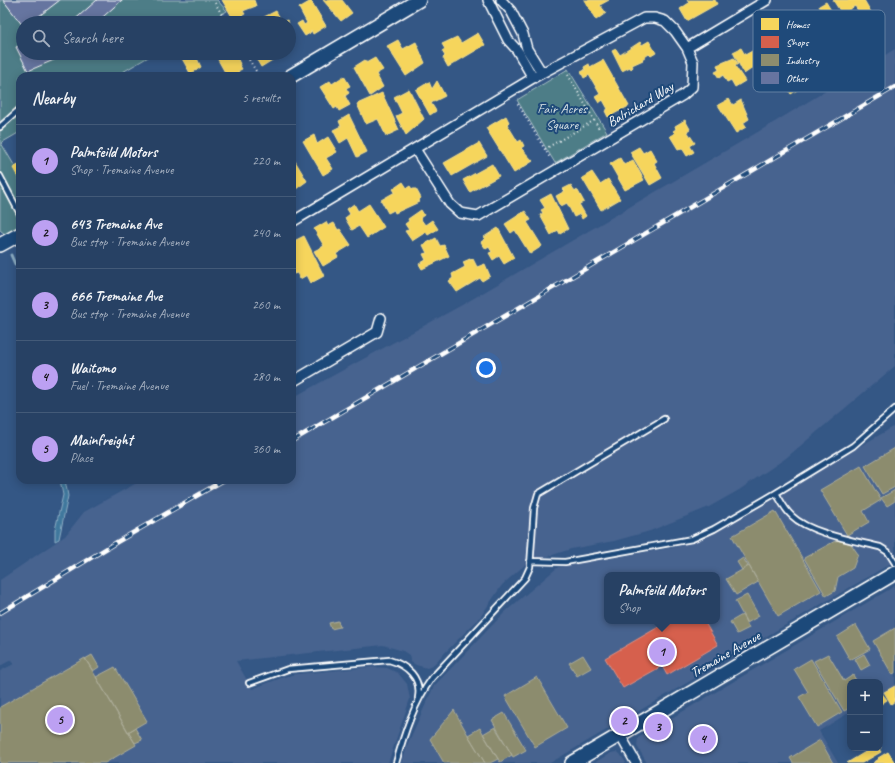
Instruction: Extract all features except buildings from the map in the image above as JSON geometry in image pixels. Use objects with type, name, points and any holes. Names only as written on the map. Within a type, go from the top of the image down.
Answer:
[{"type":"main road","points":[[296,73],[419,0]]},
{"type":"main road","points":[[0,245],[16,236]]},
{"type":"main road","name":"Tremaine Avenue","points":[[572,763],[895,573]]},
{"type":"street","points":[[488,0],[508,40],[517,50],[533,78]]},
{"type":"street","points":[[501,0],[510,11],[523,34],[527,49],[542,73]]},
{"type":"street","points":[[687,48],[767,0]]},
{"type":"street","name":"Balrickard Way","points":[[296,220],[533,78],[644,18],[664,21],[675,31],[687,48],[693,62],[692,87],[683,95],[478,216],[460,213],[450,204],[415,149]]},
{"type":"street","points":[[296,380],[376,332],[381,318]]},
{"type":"street","points":[[620,735],[636,763]]},
{"type":"lane","points":[[0,127],[16,113]]},
{"type":"lane","points":[[0,176],[16,206]]},
{"type":"lane","points":[[530,561],[565,562],[692,539],[714,529],[853,446],[895,409]]},
{"type":"lane","points":[[396,763],[418,702],[432,678],[525,578],[530,561],[534,508],[538,494],[664,419]]},
{"type":"lane","points":[[776,493],[786,510],[800,523],[810,528],[885,550],[891,555],[895,563]]},
{"type":"lane","points":[[249,683],[288,669],[389,660],[402,665],[415,678],[419,688],[418,702]]},
{"type":"path","points":[[215,2],[223,16]]},
{"type":"path","points":[[249,60],[257,72]]},
{"type":"path","points":[[568,75],[600,130]]},
{"type":"path","points":[[518,104],[550,158]]},
{"type":"path","points":[[545,149],[595,120]]},
{"type":"shaded area","points":[[895,49],[895,366],[786,458],[739,490],[709,507],[650,531],[614,541],[571,549],[527,563],[502,585],[481,616],[432,666],[427,668],[411,662],[409,655],[403,651],[383,645],[236,661],[252,689],[296,674],[371,667],[387,668],[398,673],[407,684],[410,699],[388,763],[0,763],[0,671],[14,664],[11,660],[0,666],[0,580],[65,536],[84,512],[135,484],[296,484],[296,396],[462,305],[824,92],[885,92],[885,55]]},
{"type":"shaded area","points":[[895,426],[895,561],[550,763],[402,763],[408,743],[434,686],[505,612],[558,567],[676,547],[697,541]]},
{"type":"shaded area","points":[[61,484],[66,484],[68,496],[59,539],[55,541],[55,530],[63,495]]},
{"type":"shaded area","points":[[895,586],[895,686],[883,693],[883,679],[847,679],[847,714],[819,731],[838,763],[647,763],[637,746],[638,738]]},
{"type":"shaded area","points":[[616,752],[620,754],[626,763],[594,763],[611,753]]},
{"type":"green space","points":[[0,0],[217,0],[227,11],[218,16],[16,16],[16,60],[143,60],[123,72],[16,72],[16,134],[1,143],[16,168],[16,229],[6,235],[0,230]]},
{"type":"green space","name":"Fair Acres Square","points":[[568,69],[607,132],[555,163],[517,100]]},
{"type":"waterway","points":[[11,255],[15,264]]},
{"type":"railway","points":[[296,439],[895,87]]},
{"type":"railway","points":[[0,613],[117,542],[217,484]]},
{"type":"place","name":"Palmfeild Motors","points":[[662,652]]},
{"type":"place","name":"Mainfreight","points":[[60,720]]},
{"type":"place","name":"643 Tremaine Ave","points":[[624,721]]},
{"type":"place","name":"666 Tremaine Ave","points":[[658,727]]},
{"type":"place","name":"Waitomo","points":[[703,739]]}]
